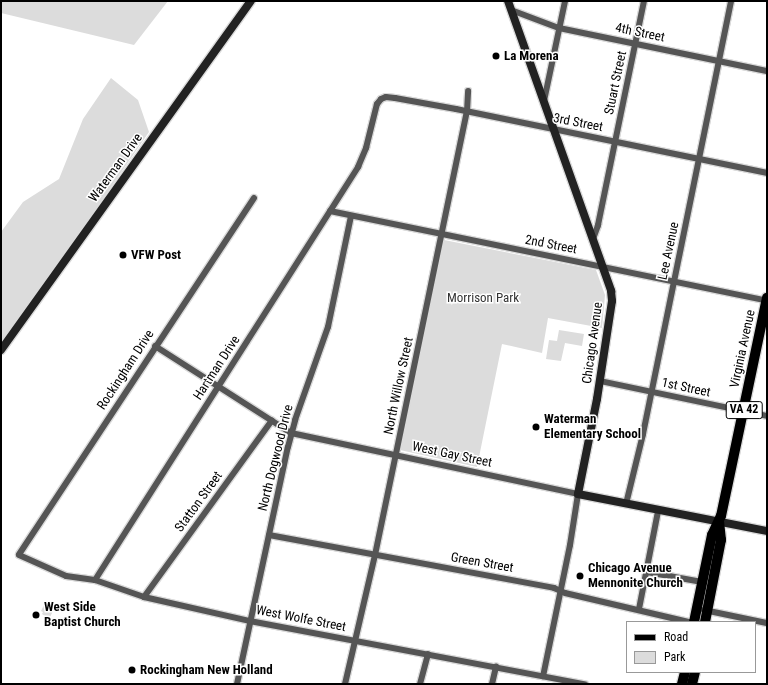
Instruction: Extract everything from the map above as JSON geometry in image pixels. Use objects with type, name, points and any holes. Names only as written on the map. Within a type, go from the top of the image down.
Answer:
[{"type":"main road","name":"Virginia Avenue","points":[[719,522],[767,300]]},
{"type":"main road","name":"VA 42","points":[[705,621],[702,609],[702,582],[712,535],[719,522]]},
{"type":"main road","name":"VA 42","points":[[695,621],[702,609],[721,540],[719,522]]},
{"type":"main road","points":[[682,684],[685,673]]},
{"type":"main road","points":[[692,684],[695,673]]},
{"type":"street","name":"Waterman Drive","points":[[1,350],[251,1]]},
{"type":"street","name":"Chicago Avenue","points":[[508,1],[610,285],[612,298],[600,381],[543,676]]},
{"type":"street","points":[[544,103],[565,1]]},
{"type":"street","name":"Stuart Street","points":[[593,239],[598,225],[644,1]]},
{"type":"street","name":"Lee Avenue","points":[[626,504],[674,282],[731,1]]},
{"type":"street","name":"4th Street","points":[[511,10],[559,28],[767,70]]},
{"type":"street","name":"North Willow Street","points":[[345,684],[357,641],[396,455],[466,112],[468,91]]},
{"type":"street","name":"3rd Street","points":[[358,167],[366,148],[377,104],[385,97],[554,129],[767,173]]},
{"type":"street","name":"Hartman Drive","points":[[95,580],[358,167]]},
{"type":"street","name":"Rockingham Drive","points":[[19,555],[155,346],[254,198]]},
{"type":"street","name":"2nd Street","points":[[330,211],[441,235],[603,266],[674,282],[767,300]]},
{"type":"street","name":"North Dogwood Drive","points":[[237,684],[291,433],[328,327],[351,216]]},
{"type":"street","name":"West Gay Street","points":[[155,346],[291,433],[658,511],[767,531]]},
{"type":"street","name":"1st Street","points":[[600,381],[767,416]]},
{"type":"street","name":"Statton Street","points":[[144,597],[272,420]]},
{"type":"street","points":[[639,609],[658,511]]},
{"type":"street","name":"Green Street","points":[[269,535],[554,588],[560,591],[685,621]]},
{"type":"street","name":"West Wolfe Street","points":[[19,555],[66,576],[95,580],[144,597],[250,621],[496,666],[585,684]]},
{"type":"street","points":[[647,572],[702,582]]},
{"type":"street","points":[[702,609],[767,623]]},
{"type":"street","points":[[420,684],[428,654]]},
{"type":"street","points":[[492,684],[496,666]]},
{"type":"green space","points":[[1,1],[168,1],[134,45],[1,13]]},
{"type":"green space","points":[[111,78],[138,100],[149,132],[45,283],[1,342],[1,232],[23,202],[59,179],[83,119]]},
{"type":"green space","name":"Morrison Park","points":[[444,240],[596,270],[605,295],[602,328],[548,318],[542,353],[502,344],[477,467],[400,450]]},
{"type":"green space","points":[[559,330],[584,334],[582,346],[565,343],[561,361],[546,359],[549,340],[557,341]]},
{"type":"green space","points":[[46,601],[56,605],[49,619],[42,614],[43,612],[41,611]]},
{"type":"place","name":"La Morena","points":[[496,56]]},
{"type":"place","name":"VFW Post","points":[[123,255]]},
{"type":"place","name":"Waterman Elementary School","points":[[536,427]]},
{"type":"place","name":"Chicago Avenue Mennonite Church","points":[[580,576]]},
{"type":"place","name":"West Side Baptist Church","points":[[36,615]]},
{"type":"place","name":"Rockingham New Holland","points":[[132,670]]}]
